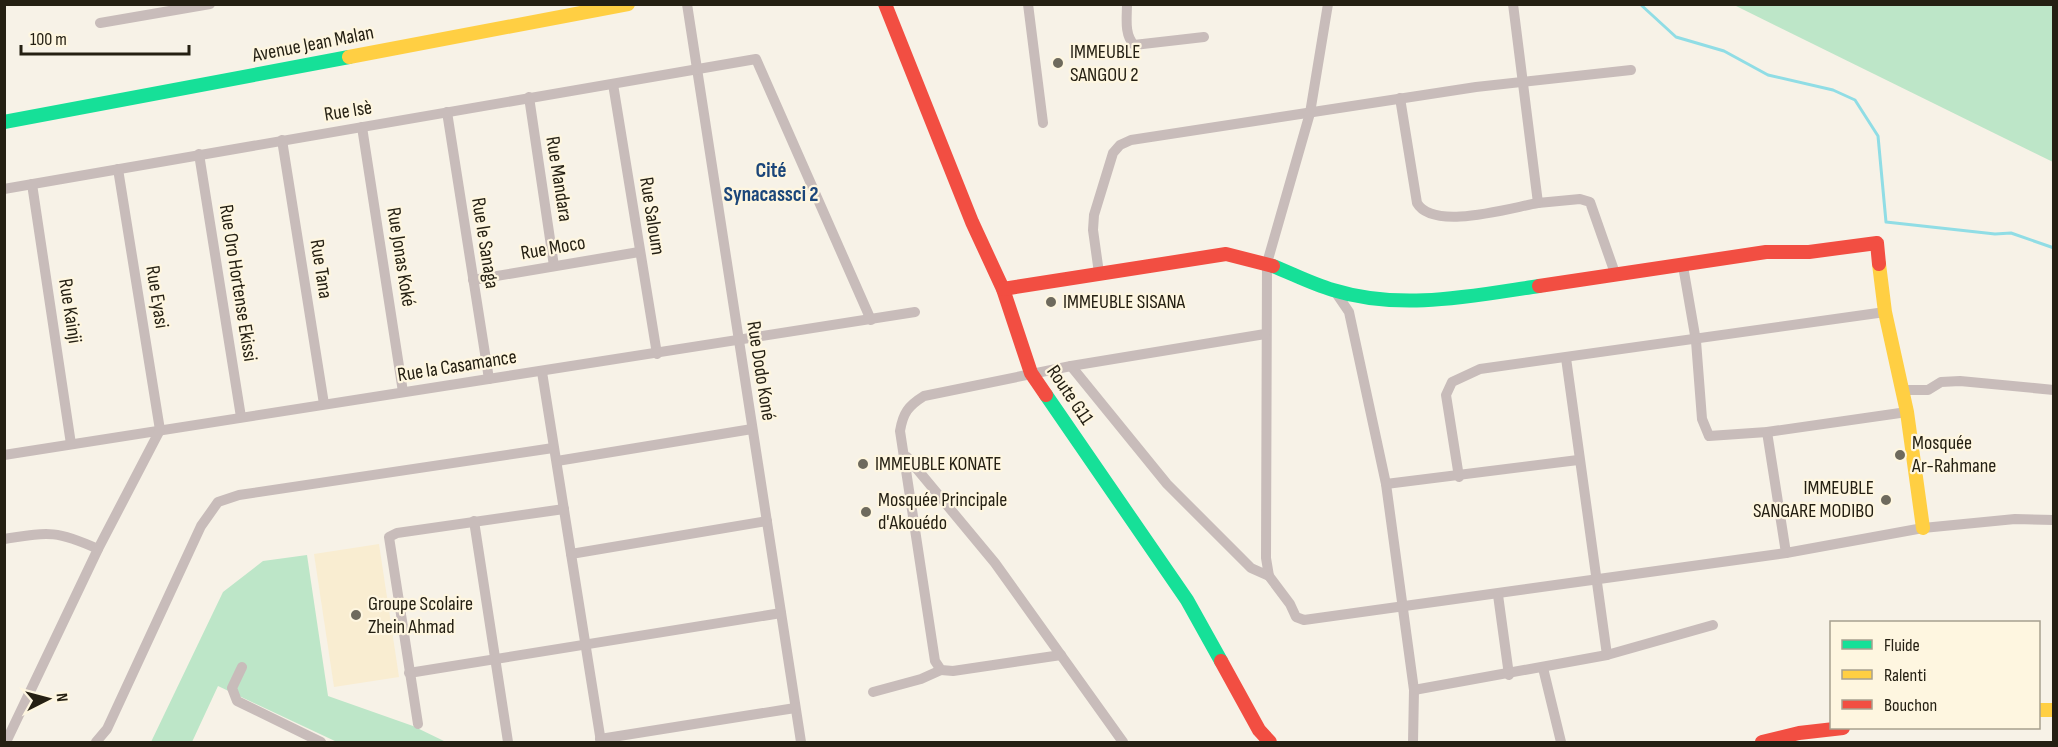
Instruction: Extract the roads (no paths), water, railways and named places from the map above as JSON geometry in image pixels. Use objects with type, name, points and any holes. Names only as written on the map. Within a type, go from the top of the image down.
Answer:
[{"type":"street","points":[[100,23],[154,9],[210,4]]},
{"type":"street","name":"Avenue Jean Malan","points":[[4,122],[628,4]]},
{"type":"street","name":"Rue Dodo Koné","points":[[687,4],[801,742]]},
{"type":"street","name":"Route G11","points":[[885,4],[972,222],[1003,289],[1031,373],[1187,600],[1259,730],[1270,742]]},
{"type":"street","points":[[1028,4],[1043,123]]},
{"type":"street","points":[[1126,4],[1128,39],[1134,45],[1204,37]]},
{"type":"street","points":[[1328,4],[1310,112],[1267,263],[1266,558],[1269,576],[1300,620],[1498,595],[1786,553],[1923,528],[2015,519],[2054,520]]},
{"type":"street","points":[[1513,4],[1538,203]]},
{"type":"street","name":"Rue Isè","points":[[4,189],[529,97],[756,60],[872,320]]},
{"type":"street","points":[[1099,273],[1093,230],[1094,215],[1113,153],[1120,145],[1131,140],[1400,99],[1631,70]]},
{"type":"street","name":"Rue Saloum","points":[[613,84],[657,354]]},
{"type":"street","name":"Rue Mandara","points":[[529,97],[554,266]]},
{"type":"street","points":[[1400,99],[1416,203],[1421,211],[1433,216],[1449,218],[1538,203],[1580,199],[1590,202],[1616,276]]},
{"type":"street","name":"Rue le Sanaga","points":[[447,112],[489,379]]},
{"type":"street","name":"Rue Jonas Koké","points":[[362,127],[403,392]]},
{"type":"street","name":"Rue Tana","points":[[282,140],[324,404]]},
{"type":"street","name":"Rue Oro Hortense Ekissi","points":[[199,154],[241,417]]},
{"type":"street","name":"Rue Eyasi","points":[[118,169],[160,430]]},
{"type":"street","name":"Rue Kainji","points":[[32,184],[71,444]]},
{"type":"street","points":[[1003,289],[1226,254],[1245,255],[1334,290],[1405,300],[1433,301],[1616,276],[1766,252],[1809,252],[1877,243],[1885,312],[1907,412],[1923,528]]},
{"type":"street","name":"Rue Moco","points":[[473,280],[639,252]]},
{"type":"street","points":[[1683,266],[1696,341],[1702,419],[1709,436],[1767,432],[1907,412]]},
{"type":"street","points":[[1334,290],[1349,312],[1386,484],[1413,690],[1413,742]]},
{"type":"street","name":"Rue la Casamance","points":[[4,454],[542,372],[915,312]]},
{"type":"street","points":[[1459,477],[1446,395],[1452,382],[1480,369],[1696,341],[1885,312]]},
{"type":"street","points":[[941,670],[935,661],[900,431],[903,415],[917,400],[924,396],[1031,373],[1265,334]]},
{"type":"street","points":[[1566,358],[1578,460],[1607,655]]},
{"type":"street","points":[[1071,366],[1167,484],[1251,568],[1269,576]]},
{"type":"street","points":[[542,372],[600,741],[795,708]]},
{"type":"street","points":[[1901,390],[1928,390],[1941,382],[1960,381],[2054,390]]},
{"type":"street","points":[[556,462],[752,429]]},
{"type":"street","points":[[6,742],[98,549],[160,430]]},
{"type":"street","points":[[1767,432],[1786,553]]},
{"type":"street","points":[[96,742],[107,729],[159,621],[201,526],[218,502],[239,495],[553,448]]},
{"type":"street","points":[[905,454],[995,563],[1123,742]]},
{"type":"street","points":[[1386,484],[1459,477],[1578,460]]},
{"type":"street","points":[[418,724],[388,537],[397,533],[564,509]]},
{"type":"street","points":[[474,521],[508,742]]},
{"type":"street","points":[[571,554],[767,521]]},
{"type":"street","points":[[4,539],[53,533],[67,535],[98,549]]},
{"type":"street","points":[[1498,595],[1509,675]]},
{"type":"street","points":[[409,673],[781,613]]},
{"type":"street","points":[[1413,690],[1509,675],[1607,655],[1713,625]]},
{"type":"street","points":[[873,692],[921,679],[941,670],[953,671],[1061,655]]},
{"type":"street","points":[[242,666],[232,688],[237,701],[321,742]]},
{"type":"street","points":[[1543,668],[1561,742]]},
{"type":"street","points":[[1762,742],[1799,733],[1834,729]]},
{"type":"waterway","points":[[1640,4],[1676,37],[1724,51],[1768,75],[1833,90],[1855,100],[1878,136],[1886,222],[1995,234],[2011,233],[2054,248]]},
{"type":"place","name":"IMMEUBLE SANGOU 2","points":[[1058,63]]},
{"type":"place","name":"IMMEUBLE SISANA","points":[[1051,302]]},
{"type":"place","name":"Mosquée Ar-Rahmane","points":[[1900,455]]},
{"type":"place","name":"IMMEUBLE KONATE","points":[[863,464]]},
{"type":"place","name":"IMMEUBLE SANGARE MODIBO","points":[[1886,500]]},
{"type":"place","name":"Mosquée Principale d'Akouédo","points":[[866,512]]},
{"type":"place","name":"Groupe Scolaire Zhein Ahmad","points":[[356,615]]},
{"type":"district","name":"Cité Synacassci 2","points":[[771,182]]}]
